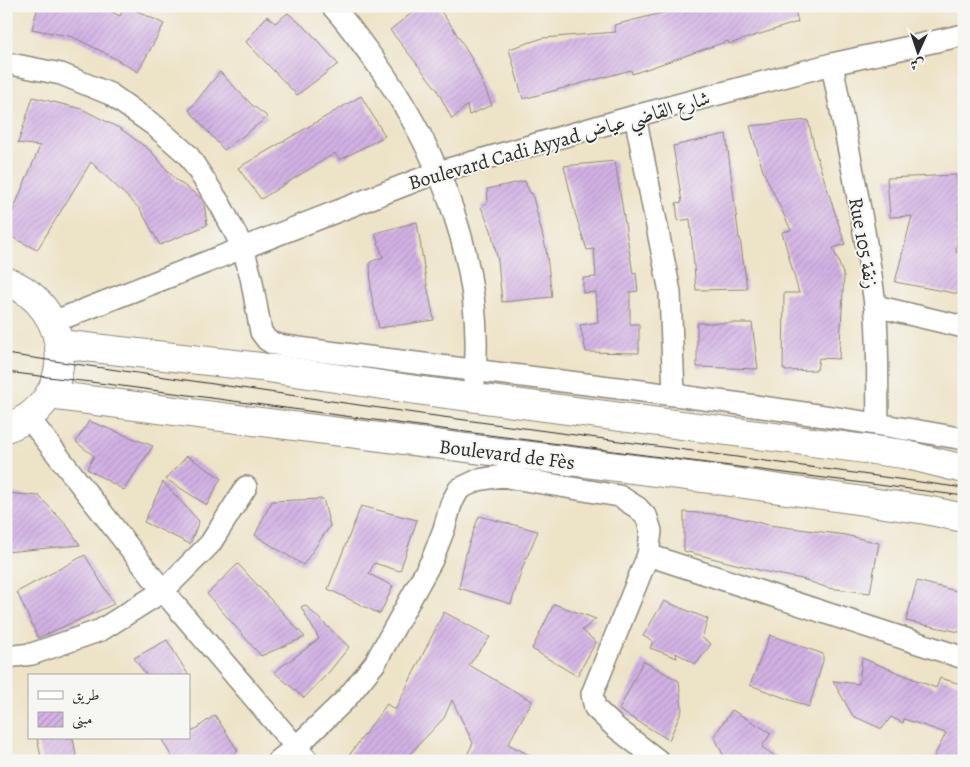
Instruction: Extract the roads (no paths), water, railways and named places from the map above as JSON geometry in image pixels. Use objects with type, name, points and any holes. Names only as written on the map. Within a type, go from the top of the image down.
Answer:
[{"type":"street","points":[[332,6],[383,72],[419,130],[438,172],[465,245],[472,280],[475,318],[474,384]]},
{"type":"street","name":"Boulevard Cadi Ayyad شارع القاضي عياض","points":[[56,333],[243,248],[438,172],[635,116],[832,64],[964,35]]},
{"type":"street","points":[[6,63],[61,74],[110,94],[155,126],[188,156],[220,204],[243,248],[251,278],[261,332],[272,344],[350,355],[474,384],[903,454],[964,469]]},
{"type":"street","name":"Rue 105 زنقة","points":[[832,64],[875,306],[878,423]]},
{"type":"street","points":[[635,116],[670,292],[674,394]]},
{"type":"street","points":[[6,281],[26,291],[46,310],[56,333],[59,367],[49,395],[39,407],[17,422],[52,450],[163,591],[302,754]]},
{"type":"street","points":[[875,306],[964,327]]},
{"type":"street","points":[[56,333],[261,368],[423,391],[474,384],[674,394],[878,423],[964,439]]},
{"type":"street","name":"Boulevard de Fès","points":[[49,395],[711,479],[926,510],[964,518]]},
{"type":"street","points":[[278,761],[302,754],[375,663],[432,560],[444,530],[451,504],[459,489],[478,480],[502,476],[619,496],[638,508],[647,518],[651,531],[648,555],[592,694],[595,708],[615,727],[659,761]]},
{"type":"street","points":[[6,657],[32,654],[101,630],[163,591],[210,544],[246,487]]},
{"type":"street","points":[[648,555],[964,658]]},
{"type":"tram line","points":[[6,354],[421,414],[964,488]]},
{"type":"tram line","points":[[6,372],[964,496]]}]
